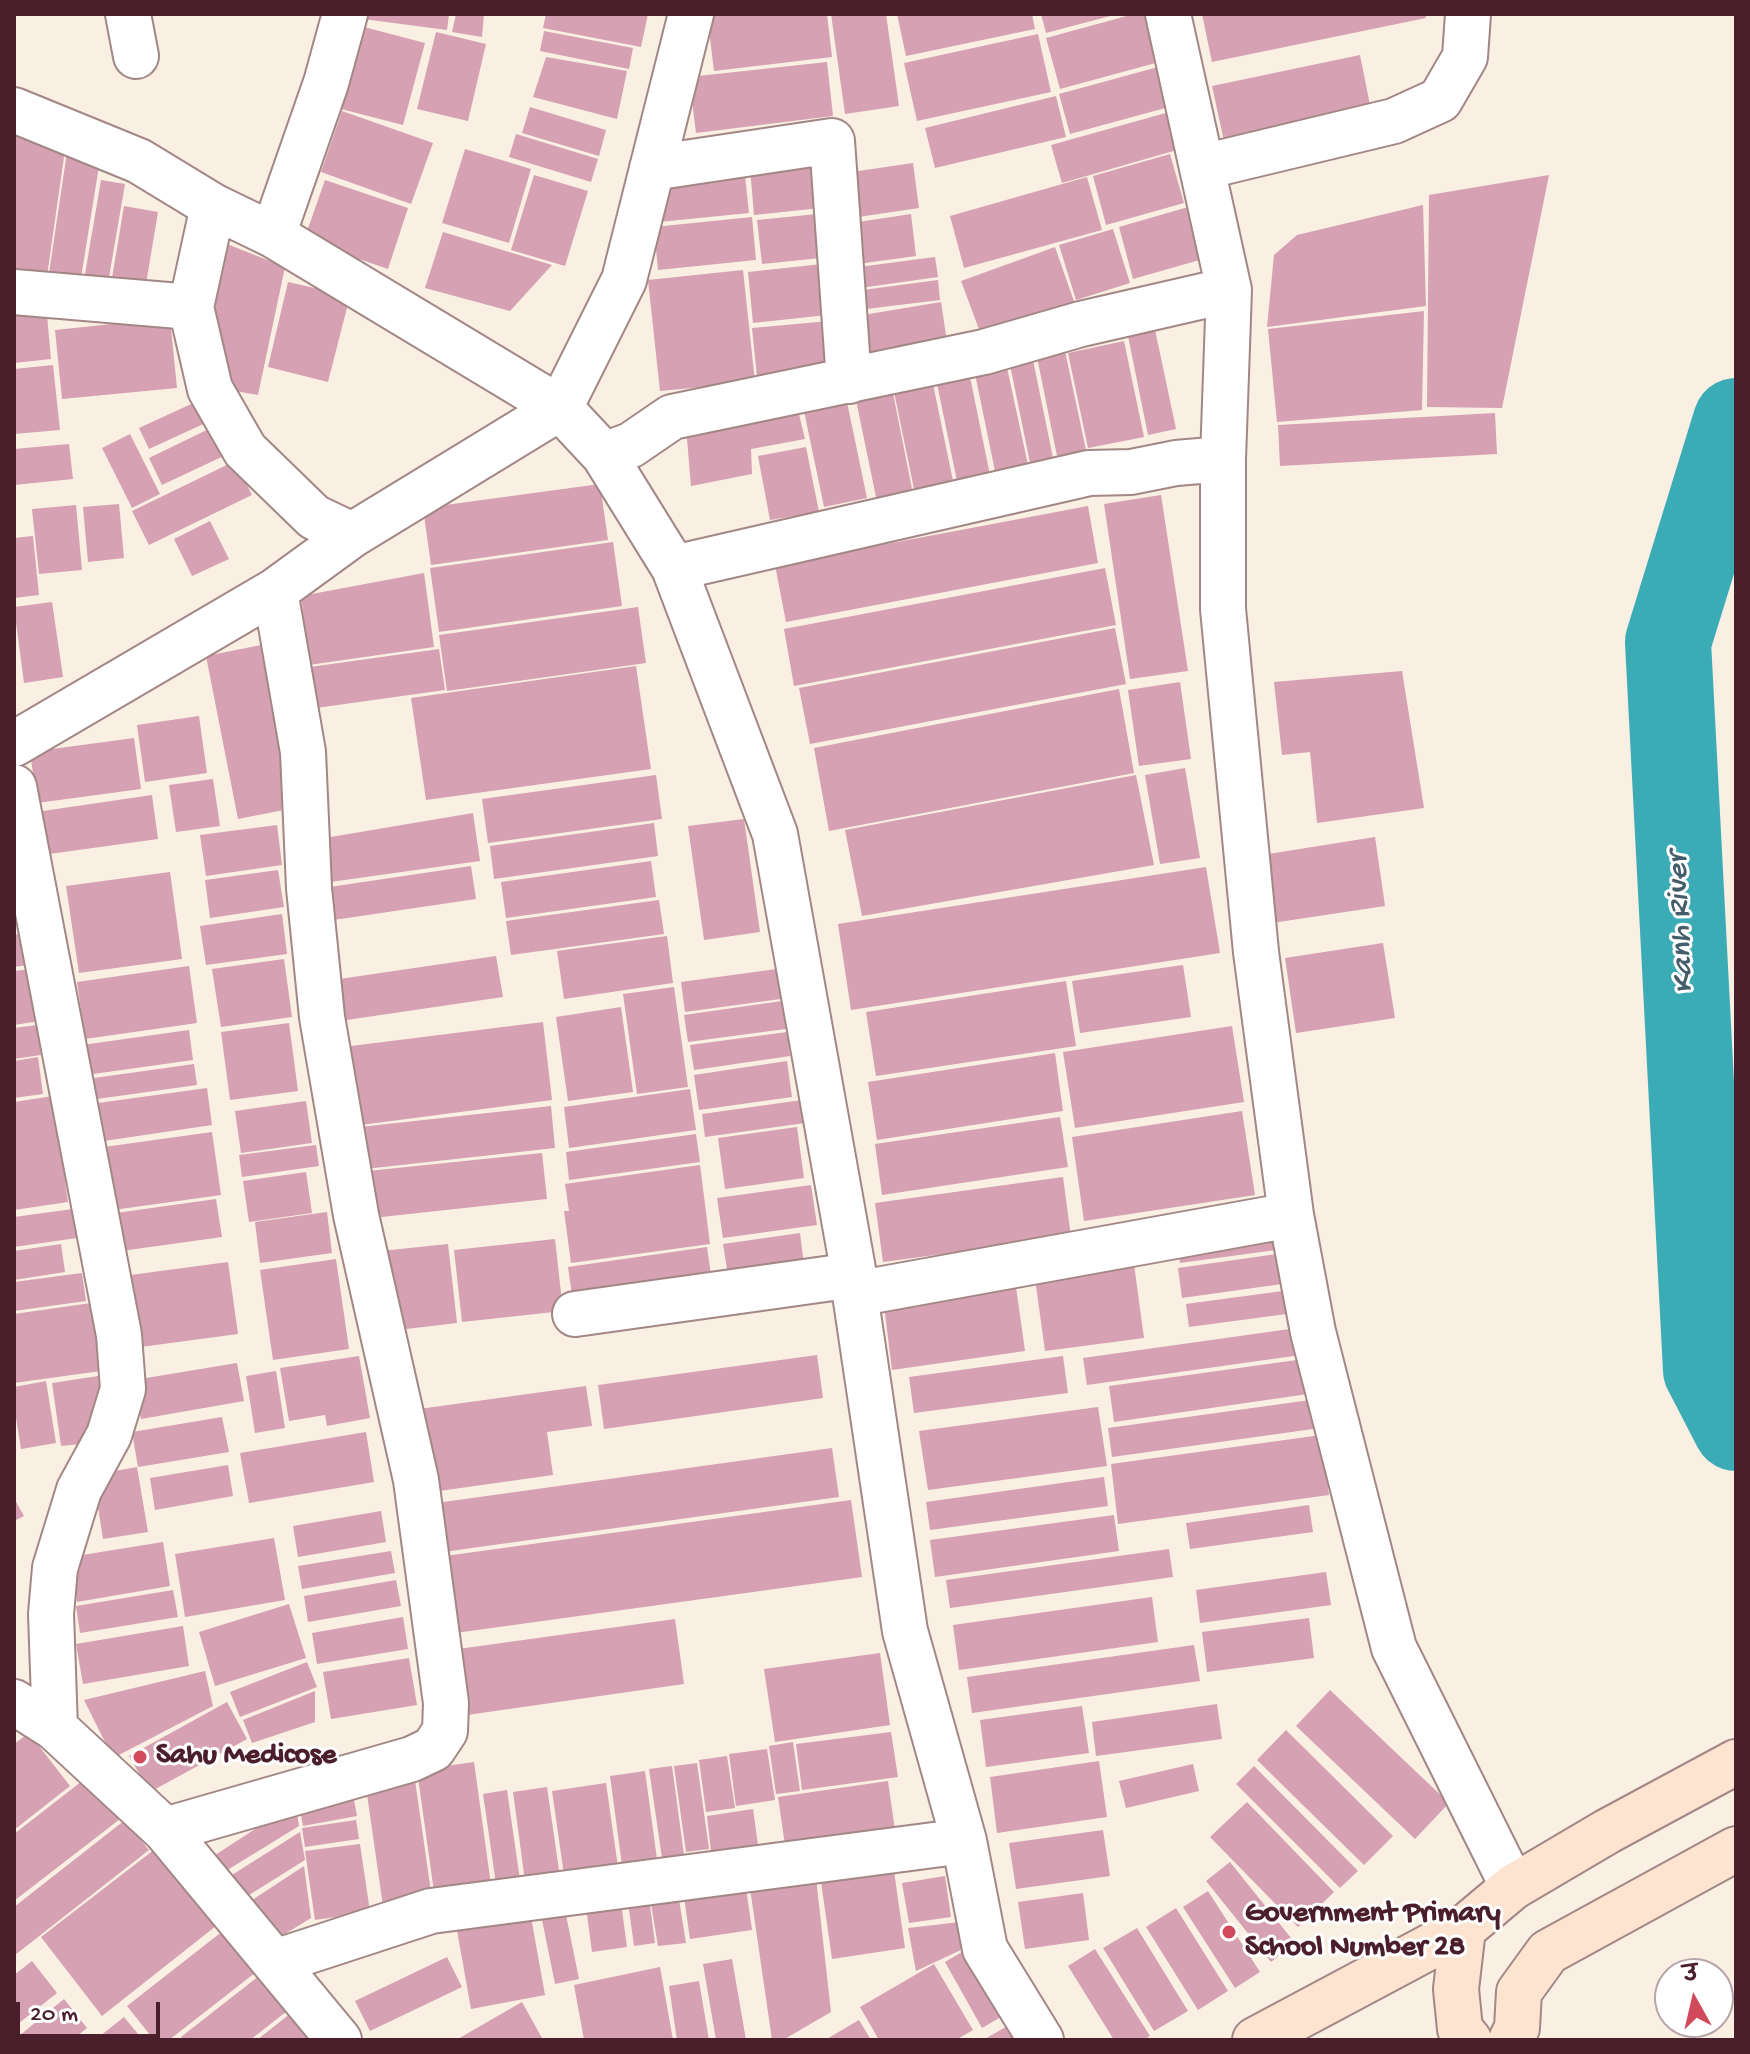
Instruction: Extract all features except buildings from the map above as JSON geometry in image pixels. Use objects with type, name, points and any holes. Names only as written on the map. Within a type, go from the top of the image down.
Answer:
[{"type":"main road","points":[[1255,2040],[1463,1929],[1513,1887],[1736,1762]]},
{"type":"main road","points":[[1511,2040],[1517,2028],[1519,1992],[1548,1952],[1736,1849]]},
{"type":"main road","points":[[1463,1929],[1456,1989],[1460,2029],[1469,2040]]},
{"type":"street","points":[[273,235],[326,83],[345,14]]},
{"type":"street","points":[[14,744],[275,591],[352,535],[560,408],[624,280],[691,14]]},
{"type":"street","points":[[1168,14],[1229,290],[1223,459],[1223,609],[1256,952],[1291,1215],[1313,1332],[1394,1648],[1513,1887]]},
{"type":"street","points":[[1203,167],[1394,121],[1440,100],[1465,57],[1468,14]]},
{"type":"street","points":[[14,110],[139,161],[213,206],[273,235],[560,408],[604,455],[674,568],[775,834],[854,1285],[905,1631],[964,1841],[985,1949],[1041,2040]]},
{"type":"street","points":[[652,168],[832,141],[849,381]]},
{"type":"street","points":[[213,206],[191,307],[210,389],[245,450],[314,517],[352,535]]},
{"type":"street","points":[[604,455],[631,445],[672,417],[984,352],[1081,324],[1229,290]]},
{"type":"street","points":[[14,292],[191,307]]},
{"type":"street","points":[[674,568],[1089,473],[1131,472],[1176,463],[1223,459]]},
{"type":"street","points":[[165,1830],[412,1759],[433,1749],[445,1731],[446,1703],[416,1480],[356,1215],[322,1017],[309,888],[303,752],[275,591]]},
{"type":"street","points":[[14,787],[119,1335],[123,1389],[109,1435],[79,1490],[55,1568],[51,1614],[55,1728]]},
{"type":"street","points":[[575,1314],[854,1285],[1291,1215]]},
{"type":"street","points":[[14,1702],[55,1728],[165,1830],[339,2040]]},
{"type":"street","points":[[275,1962],[431,1911],[964,1841]]},
{"type":"waterway","name":"Kanh River","points":[[1736,421],[1668,642],[1706,1370],[1736,1428]]},
{"type":"place","name":"Sahu Medicose","points":[[140,1757]]},
{"type":"place","name":"Government Primary School Number 28","points":[[1229,1932]]}]
